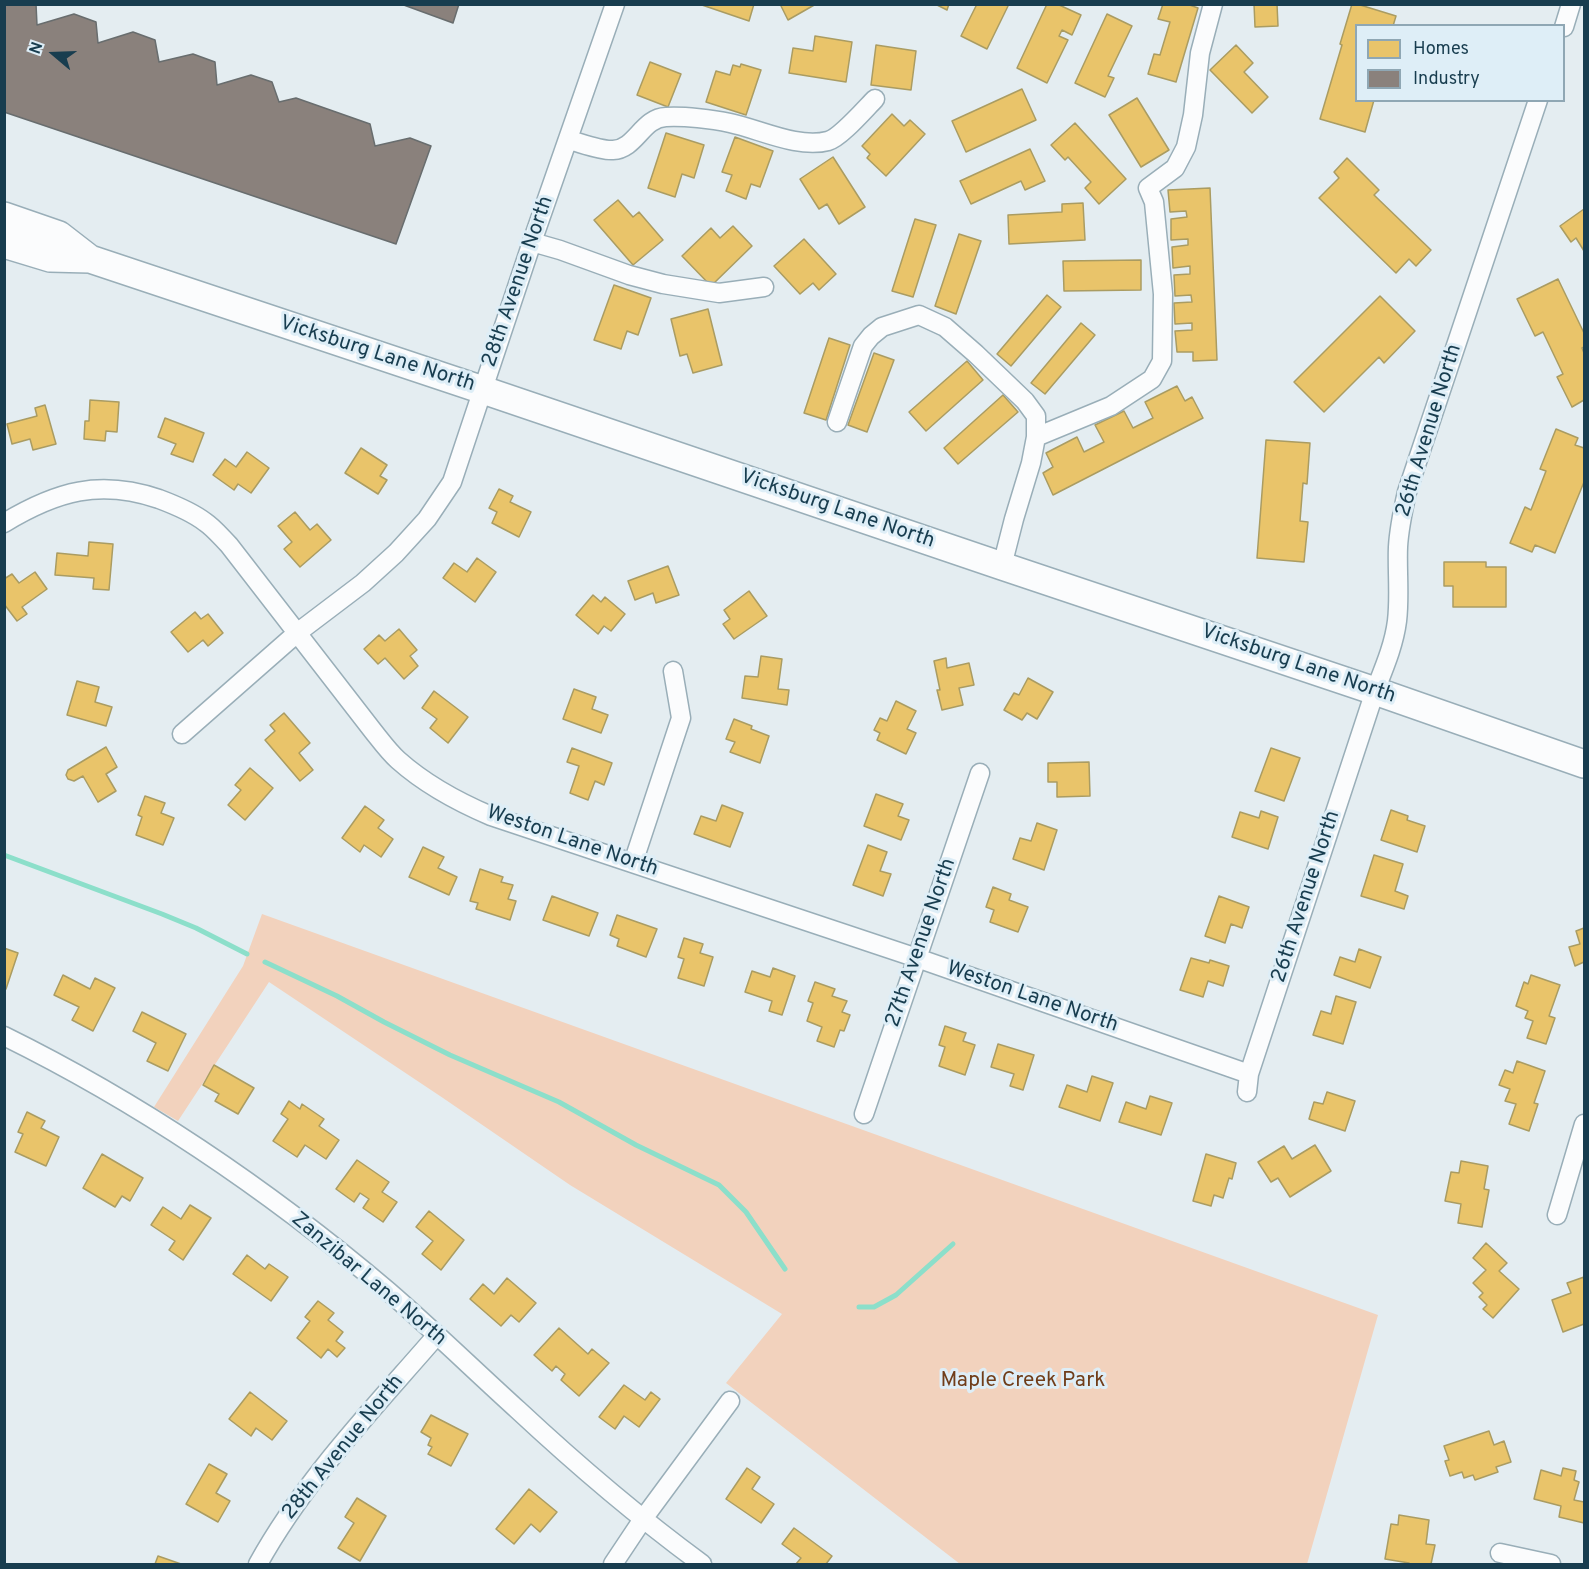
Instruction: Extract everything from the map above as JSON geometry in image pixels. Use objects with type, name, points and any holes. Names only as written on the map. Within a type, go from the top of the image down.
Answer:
[{"type":"main road","name":"Vicksburg Lane North","points":[[4,216],[59,235],[90,259]]},
{"type":"main road","name":"Vicksburg Lane North","points":[[4,244],[50,258],[90,259],[1375,691],[1584,764]]},
{"type":"street","name":"28th Avenue North","points":[[182,734],[297,633],[363,583],[396,553],[427,519],[452,482],[615,4]]},
{"type":"street","points":[[1036,437],[1111,406],[1152,379],[1162,361],[1163,294],[1155,202],[1148,188],[1175,168],[1186,147],[1193,115],[1200,53],[1213,4]]},
{"type":"street","points":[[1564,24],[1571,4]]},
{"type":"street","points":[[569,140],[612,151],[624,148],[652,121],[664,117],[730,123],[799,142],[816,143],[830,141],[875,99]]},
{"type":"street","name":"26th Avenue North","points":[[1247,1092],[1249,1074],[1375,691],[1392,647],[1397,621],[1398,547],[1407,492],[1537,102]]},
{"type":"street","points":[[532,242],[629,275],[663,284],[719,293],[764,288]]},
{"type":"street","points":[[837,422],[858,358],[863,346],[871,336],[882,327],[919,315],[945,327],[1025,401],[1036,416],[1036,437],[1031,463],[1002,566]]},
{"type":"street","name":"Weston Lane North","points":[[4,523],[49,499],[81,491],[114,489],[146,495],[177,506],[205,522],[229,545],[397,759],[426,782],[457,801],[491,816],[917,958],[1249,1074]]},
{"type":"street","points":[[633,863],[681,718],[673,671]]},
{"type":"street","name":"27th Avenue North","points":[[864,1114],[980,773]]},
{"type":"street","name":"Zanzibar Lane North","points":[[4,1036],[119,1098],[193,1143],[334,1247],[389,1292],[560,1448],[643,1519],[702,1564]]},
{"type":"street","points":[[1557,1215],[1584,1124]]},
{"type":"street","name":"28th Avenue North","points":[[258,1564],[273,1537],[307,1488],[436,1335]]},
{"type":"street","points":[[613,1564],[643,1519],[730,1401]]},
{"type":"street","points":[[1500,1552],[1551,1564]]},
{"type":"green space","name":"Maple Creek Park","points":[[262,914],[1378,1315],[1307,1564],[960,1564],[726,1383],[782,1314],[570,1185],[269,982],[178,1121],[154,1107],[243,966]]},
{"type":"building: Homes","points":[[699,4],[754,4],[749,21]]},
{"type":"building: Homes","points":[[780,4],[816,4],[788,20]]},
{"type":"building: Homes","points":[[935,4],[949,4],[947,10]]},
{"type":"building: Homes","points":[[977,4],[1009,4],[987,49],[961,36]]},
{"type":"building: Homes","points":[[1047,4],[1057,4],[1081,15],[1072,35],[1062,30],[1059,36],[1068,40],[1047,83],[1017,68]]},
{"type":"building: Homes","points":[[1163,4],[1187,4],[1198,8],[1176,82],[1148,74],[1154,54],[1160,55],[1170,22],[1158,19]]},
{"type":"building: Homes","points":[[1254,4],[1277,4],[1278,26],[1255,27]]},
{"type":"building: Homes","points":[[1352,4],[1396,16],[1394,24],[1355,24],[1355,102],[1373,102],[1365,132],[1320,119],[1342,45],[1340,44]]},
{"type":"building: Homes","points":[[1107,14],[1132,26],[1108,76],[1114,78],[1105,97],[1075,83]]},
{"type":"building: Homes","points":[[815,36],[852,42],[846,82],[789,73],[793,48],[813,51]]},
{"type":"building: Homes","points":[[876,45],[916,51],[911,90],[871,85]]},
{"type":"building: Homes","points":[[1236,45],[1253,63],[1244,72],[1268,97],[1252,113],[1210,70]]},
{"type":"building: Homes","points":[[650,62],[681,74],[668,107],[637,95]]},
{"type":"building: Homes","points":[[741,64],[761,70],[746,115],[706,102],[716,71],[730,75],[733,65],[740,67]]},
{"type":"building: Homes","points":[[1022,89],[1036,120],[966,152],[952,121]]},
{"type":"building: Homes","points":[[1137,98],[1169,150],[1141,167],[1109,115]]},
{"type":"building: Homes","points":[[892,114],[904,126],[910,120],[925,134],[886,176],[867,158],[870,154],[862,146]]},
{"type":"building: Homes","points":[[1075,123],[1126,179],[1099,204],[1085,188],[1091,182],[1068,157],[1065,160],[1051,145]]},
{"type":"building: Homes","points":[[666,133],[704,145],[694,178],[682,174],[675,197],[648,188]]},
{"type":"building: Homes","points":[[735,137],[773,151],[760,187],[751,184],[746,199],[726,191],[732,175],[722,172]]},
{"type":"building: Homes","points":[[1030,149],[1045,181],[1025,190],[1021,181],[971,204],[960,181]]},
{"type":"building: Homes","points":[[833,157],[865,207],[839,224],[827,204],[819,209],[800,179]]},
{"type":"building: Homes","points":[[1347,158],[1379,190],[1374,195],[1431,250],[1416,266],[1409,259],[1396,273],[1319,198],[1339,178],[1334,172]]},
{"type":"building: Homes","points":[[1210,188],[1217,360],[1193,361],[1193,352],[1177,352],[1175,331],[1192,330],[1192,323],[1175,324],[1174,303],[1192,302],[1191,295],[1175,296],[1174,275],[1190,274],[1190,266],[1173,268],[1172,247],[1188,245],[1188,239],[1171,240],[1171,219],[1187,217],[1186,211],[1170,212],[1168,190]]},
{"type":"building: Homes","points":[[618,200],[633,217],[639,212],[663,240],[633,265],[594,220]]},
{"type":"building: Homes","points":[[1083,203],[1085,240],[1009,244],[1008,215],[1062,212],[1062,204]]},
{"type":"building: Homes","points":[[1584,209],[1584,251],[1576,238],[1571,242],[1560,226]]},
{"type":"building: Homes","points":[[915,219],[936,225],[913,297],[892,291]]},
{"type":"building: Homes","points":[[733,226],[752,246],[711,286],[682,256],[711,228],[720,238]]},
{"type":"building: Homes","points":[[959,234],[981,241],[956,314],[935,306]]},
{"type":"building: Homes","points":[[804,239],[836,274],[819,290],[813,283],[800,294],[774,266]]},
{"type":"building: Homes","points":[[1141,260],[1141,290],[1064,291],[1063,261]]},
{"type":"building: Homes","points":[[1558,279],[1584,333],[1584,347],[1582,348],[1584,353],[1584,400],[1572,407],[1557,377],[1563,374],[1543,332],[1535,336],[1517,299]]},
{"type":"building: Homes","points":[[614,285],[651,298],[638,335],[627,331],[621,349],[594,340]]},
{"type":"building: Homes","points":[[1047,295],[1061,307],[1011,366],[997,354]]},
{"type":"building: Homes","points":[[1380,296],[1415,331],[1384,363],[1379,357],[1324,412],[1294,382]]},
{"type":"building: Homes","points":[[708,309],[722,365],[693,373],[687,354],[680,356],[671,319]]},
{"type":"building: Homes","points":[[1081,323],[1095,335],[1045,394],[1031,383]]},
{"type":"building: Homes","points":[[829,338],[850,345],[826,420],[804,413]]},
{"type":"building: Homes","points":[[874,353],[894,360],[867,432],[848,425]]},
{"type":"building: Homes","points":[[967,361],[983,380],[926,431],[909,412]]},
{"type":"building: Homes","points":[[1177,386],[1185,401],[1192,397],[1203,418],[1053,495],[1043,473],[1053,467],[1046,453],[1077,437],[1084,452],[1104,442],[1095,425],[1124,411],[1133,428],[1153,418],[1145,402]]},
{"type":"building: Homes","points":[[1003,395],[1018,412],[958,464],[944,448]]},
{"type":"building: Homes","points":[[90,400],[119,402],[117,432],[106,431],[105,441],[84,439],[85,421],[89,421]]},
{"type":"building: Homes","points":[[45,405],[56,444],[33,450],[30,439],[12,444],[7,424],[37,416],[35,408]]},
{"type":"building: Homes","points":[[165,418],[204,433],[193,462],[171,454],[176,444],[158,437]]},
{"type":"building: Homes","points":[[1556,429],[1578,438],[1575,445],[1584,448],[1584,482],[1555,553],[1535,545],[1532,552],[1510,543],[1525,507],[1531,510],[1546,471],[1540,469]]},
{"type":"building: Homes","points":[[1266,440],[1310,443],[1307,484],[1303,483],[1300,521],[1308,522],[1304,562],[1257,558]]},
{"type":"building: Homes","points":[[361,448],[387,465],[380,476],[387,480],[378,494],[345,473]]},
{"type":"building: Homes","points":[[247,452],[269,468],[251,493],[238,484],[234,490],[213,475],[225,459],[236,467]]},
{"type":"building: Homes","points":[[499,489],[513,496],[510,502],[531,512],[519,537],[492,523],[497,512],[489,508]]},
{"type":"building: Homes","points":[[295,512],[310,530],[317,524],[331,540],[300,567],[284,549],[292,542],[278,526]]},
{"type":"building: Homes","points":[[89,542],[113,544],[109,590],[93,589],[94,578],[55,575],[57,553],[88,556]]},
{"type":"building: Homes","points":[[477,558],[496,572],[475,602],[443,578],[454,563],[467,572]]},
{"type":"building: Homes","points":[[1444,562],[1486,562],[1486,567],[1506,567],[1506,607],[1453,607],[1453,586],[1444,586]]},
{"type":"building: Homes","points":[[668,566],[679,595],[656,603],[653,593],[635,600],[628,581]]},
{"type":"building: Homes","points":[[35,572],[47,589],[22,607],[27,614],[17,621],[4,604],[4,579],[12,574],[19,583]]},
{"type":"building: Homes","points":[[749,591],[767,616],[734,639],[723,624],[730,619],[724,610]]},
{"type":"building: Homes","points":[[593,595],[601,602],[605,597],[625,614],[611,631],[604,626],[598,634],[576,615]]},
{"type":"building: Homes","points":[[195,612],[201,619],[208,614],[223,633],[208,646],[203,640],[188,652],[171,632]]},
{"type":"building: Homes","points":[[399,629],[417,650],[410,656],[418,666],[404,679],[385,658],[378,664],[364,649],[379,635],[385,641]]},
{"type":"building: Homes","points":[[761,656],[782,659],[778,689],[789,690],[787,705],[742,698],[745,676],[758,677]]},
{"type":"building: Homes","points":[[946,658],[947,668],[969,663],[974,685],[959,688],[963,705],[942,710],[934,661]]},
{"type":"building: Homes","points":[[1028,678],[1053,692],[1037,719],[1027,713],[1022,720],[1004,710],[1014,693],[1019,695]]},
{"type":"building: Homes","points":[[77,681],[99,687],[95,702],[112,707],[106,726],[67,715]]},
{"type":"building: Homes","points":[[574,689],[596,697],[592,709],[608,715],[601,733],[563,719]]},
{"type":"building: Homes","points":[[434,691],[468,717],[448,743],[430,728],[437,719],[422,708]]},
{"type":"building: Homes","points":[[896,701],[916,711],[907,729],[916,733],[906,754],[877,740],[880,733],[874,730],[880,718],[887,721]]},
{"type":"building: Homes","points":[[284,713],[310,743],[299,753],[313,770],[300,781],[265,740],[275,731],[270,725]]},
{"type":"building: Homes","points":[[734,719],[769,736],[760,763],[730,752],[735,742],[726,739]]},
{"type":"building: Homes","points":[[106,747],[117,767],[106,774],[116,791],[98,802],[83,776],[74,781],[68,779],[66,775],[68,770]]},
{"type":"building: Homes","points":[[572,748],[612,763],[604,785],[595,781],[588,800],[570,793],[579,766],[567,762]]},
{"type":"building: Homes","points":[[1271,748],[1300,758],[1284,801],[1255,791]]},
{"type":"building: Homes","points":[[1089,762],[1090,796],[1057,797],[1057,782],[1048,782],[1048,763]]},
{"type":"building: Homes","points":[[250,768],[273,788],[245,820],[228,805],[241,790],[235,785]]},
{"type":"building: Homes","points":[[876,794],[903,804],[898,816],[909,820],[901,840],[864,826]]},
{"type":"building: Homes","points":[[145,796],[165,803],[161,813],[174,818],[163,845],[136,835],[142,817],[138,815]]},
{"type":"building: Homes","points":[[722,805],[743,813],[730,847],[694,834],[701,816],[716,821]]},
{"type":"building: Homes","points":[[365,806],[384,820],[378,828],[393,839],[381,857],[364,845],[360,852],[342,838]]},
{"type":"building: Homes","points":[[1391,810],[1408,816],[1407,820],[1425,826],[1417,852],[1381,840]]},
{"type":"building: Homes","points":[[1261,811],[1278,817],[1268,849],[1232,837],[1240,812],[1259,818]]},
{"type":"building: Homes","points":[[1037,823],[1057,830],[1044,870],[1013,859],[1020,838],[1031,841]]},
{"type":"building: Homes","points":[[868,845],[887,852],[880,871],[891,874],[883,896],[853,885]]},
{"type":"building: Homes","points":[[423,847],[444,857],[438,868],[457,877],[449,895],[409,877]]},
{"type":"building: Homes","points":[[1374,855],[1403,864],[1395,891],[1408,896],[1404,909],[1361,896]]},
{"type":"building: Homes","points":[[480,869],[503,877],[501,882],[513,885],[508,899],[516,901],[510,920],[476,909],[478,903],[470,901]]},
{"type":"building: Homes","points":[[993,887],[1011,894],[1009,900],[1028,907],[1018,932],[990,922],[994,910],[986,907]]},
{"type":"building: Homes","points":[[552,896],[598,913],[589,936],[543,920]]},
{"type":"building: Homes","points":[[1219,896],[1249,907],[1242,928],[1231,924],[1225,943],[1205,936]]},
{"type":"building: Homes","points":[[617,915],[657,929],[646,957],[617,946],[619,939],[610,935]]},
{"type":"building: Homes","points":[[1584,928],[1584,962],[1575,966],[1569,947],[1580,944],[1576,931]]},
{"type":"building: Homes","points":[[684,938],[703,944],[700,953],[713,957],[704,986],[678,978],[684,959],[678,957]]},
{"type":"building: Homes","points":[[4,948],[18,953],[6,989],[4,988]]},
{"type":"building: Homes","points":[[1359,949],[1381,957],[1370,988],[1334,975],[1340,957],[1355,962]]},
{"type":"building: Homes","points":[[1191,958],[1209,963],[1210,960],[1229,966],[1223,986],[1208,981],[1203,997],[1180,990]]},
{"type":"building: Homes","points":[[773,968],[795,976],[782,1015],[769,1011],[772,1001],[745,992],[752,971],[770,977]]},
{"type":"building: Homes","points":[[63,975],[90,989],[95,978],[115,988],[93,1031],[72,1020],[79,1007],[54,995]]},
{"type":"building: Homes","points":[[1531,975],[1560,985],[1549,1016],[1555,1018],[1546,1044],[1527,1038],[1533,1021],[1525,1018],[1528,1011],[1516,1006],[1524,982],[1528,984]]},
{"type":"building: Homes","points":[[815,982],[835,989],[832,996],[847,1001],[842,1012],[850,1015],[844,1031],[840,1030],[834,1047],[817,1041],[822,1027],[807,1021],[813,1003],[808,1001]]},
{"type":"building: Homes","points":[[1336,996],[1356,1002],[1343,1044],[1313,1035],[1321,1011],[1331,1014]]},
{"type":"building: Homes","points":[[142,1012],[186,1034],[168,1071],[147,1061],[156,1043],[133,1031]]},
{"type":"building: Homes","points":[[945,1026],[966,1033],[963,1041],[975,1045],[965,1075],[939,1066],[945,1047],[939,1045]]},
{"type":"building: Homes","points":[[998,1044],[1034,1055],[1023,1090],[1010,1086],[1014,1074],[991,1067]]},
{"type":"building: Homes","points":[[1517,1061],[1545,1071],[1534,1103],[1538,1104],[1529,1131],[1509,1124],[1516,1104],[1505,1101],[1510,1089],[1499,1085],[1505,1070],[1513,1073]]},
{"type":"building: Homes","points":[[214,1065],[254,1088],[238,1114],[215,1101],[219,1094],[203,1085]]},
{"type":"building: Homes","points":[[1092,1076],[1113,1083],[1100,1121],[1059,1107],[1067,1085],[1087,1092]]},
{"type":"building: Homes","points":[[1327,1092],[1355,1101],[1345,1131],[1309,1119],[1314,1102],[1323,1104]]},
{"type":"building: Homes","points":[[1150,1096],[1172,1103],[1161,1135],[1119,1122],[1126,1102],[1146,1109]]},
{"type":"building: Homes","points":[[289,1101],[300,1109],[302,1104],[324,1119],[319,1126],[339,1140],[326,1159],[305,1145],[297,1157],[273,1141],[288,1119],[281,1114]]},
{"type":"building: Homes","points":[[27,1112],[45,1121],[41,1128],[59,1137],[46,1166],[15,1152],[23,1134],[18,1132]]},
{"type":"building: Homes","points":[[1315,1145],[1331,1171],[1290,1197],[1278,1178],[1271,1182],[1258,1162],[1284,1146],[1292,1159]]},
{"type":"building: Homes","points":[[102,1154],[143,1178],[130,1201],[122,1196],[115,1207],[83,1188]]},
{"type":"building: Homes","points":[[1206,1154],[1236,1163],[1232,1179],[1229,1178],[1223,1198],[1214,1195],[1211,1206],[1193,1201]]},
{"type":"building: Homes","points":[[357,1160],[389,1182],[382,1192],[397,1202],[383,1222],[363,1208],[369,1199],[360,1193],[354,1202],[336,1189]]},
{"type":"building: Homes","points":[[1461,1161],[1488,1166],[1484,1189],[1489,1190],[1482,1227],[1458,1223],[1461,1204],[1445,1201],[1451,1172],[1459,1173]]},
{"type":"building: Homes","points":[[190,1205],[211,1218],[183,1260],[169,1250],[175,1241],[151,1225],[163,1207],[181,1219]]},
{"type":"building: Homes","points":[[429,1211],[464,1240],[441,1270],[422,1254],[433,1241],[416,1227]]},
{"type":"building: Homes","points":[[1486,1243],[1507,1263],[1499,1271],[1519,1289],[1493,1318],[1483,1309],[1487,1305],[1479,1297],[1483,1293],[1473,1283],[1486,1270],[1473,1258]]},
{"type":"building: Homes","points":[[247,1255],[265,1269],[269,1264],[288,1277],[271,1301],[233,1274]]},
{"type":"building: Homes","points":[[1584,1277],[1584,1324],[1563,1332],[1552,1300],[1571,1293],[1567,1283]]},
{"type":"building: Homes","points":[[507,1278],[536,1303],[519,1322],[511,1315],[501,1326],[470,1299],[483,1284],[494,1294]]},
{"type":"building: Homes","points":[[318,1301],[334,1313],[328,1320],[343,1332],[336,1341],[345,1348],[337,1357],[328,1349],[321,1358],[297,1338],[310,1321],[305,1317]]},
{"type":"building: Homes","points":[[559,1328],[588,1354],[592,1349],[609,1363],[579,1396],[561,1380],[565,1374],[556,1366],[552,1371],[534,1355]]},
{"type":"building: Homes","points":[[624,1385],[645,1400],[651,1392],[660,1399],[639,1427],[624,1416],[615,1429],[599,1417]]},
{"type":"building: Homes","points":[[250,1392],[287,1421],[272,1440],[256,1428],[251,1436],[229,1419]]},
{"type":"building: Homes","points":[[431,1415],[468,1434],[451,1466],[428,1454],[432,1447],[428,1445],[431,1438],[421,1432]]},
{"type":"building: Homes","points":[[1489,1431],[1494,1445],[1504,1441],[1511,1462],[1496,1467],[1498,1472],[1475,1480],[1473,1475],[1464,1478],[1462,1472],[1450,1476],[1445,1461],[1449,1460],[1444,1446]]},
{"type":"building: Homes","points":[[209,1464],[227,1474],[216,1493],[230,1501],[218,1522],[186,1504]]},
{"type":"building: Homes","points":[[747,1468],[760,1477],[752,1489],[774,1504],[761,1523],[726,1499]]},
{"type":"building: Homes","points":[[1563,1468],[1576,1471],[1574,1480],[1579,1482],[1574,1500],[1584,1502],[1584,1523],[1559,1517],[1561,1506],[1534,1499],[1541,1470],[1561,1476]]},
{"type":"building: Homes","points":[[529,1489],[557,1512],[540,1532],[531,1524],[514,1544],[496,1529]]},
{"type":"building: Homes","points":[[357,1498],[386,1516],[360,1561],[338,1548],[354,1523],[345,1517]]},
{"type":"building: Homes","points":[[1399,1515],[1429,1520],[1426,1544],[1435,1545],[1431,1564],[1408,1564],[1385,1559],[1391,1524],[1398,1525]]},
{"type":"building: Homes","points":[[794,1528],[832,1556],[826,1564],[796,1564],[801,1558],[782,1544]]},
{"type":"building: Homes","points":[[158,1556],[181,1564],[155,1564]]},
{"type":"building: Industry","points":[[4,4],[36,4],[37,25],[74,14],[96,22],[98,43],[133,32],[155,40],[159,62],[193,54],[215,62],[217,85],[251,75],[272,82],[279,102],[296,98],[370,124],[375,146],[410,138],[431,146],[396,244],[4,112]]},
{"type":"building: Industry","points":[[401,4],[459,4],[453,23]]},
{"type":"waterway","points":[[4,855],[162,914],[196,928],[247,954]]},
{"type":"waterway","points":[[265,962],[337,996],[450,1055],[559,1102],[636,1145],[719,1185],[746,1212],[785,1269]]},
{"type":"waterway","points":[[859,1307],[874,1307],[896,1295],[953,1244]]}]
